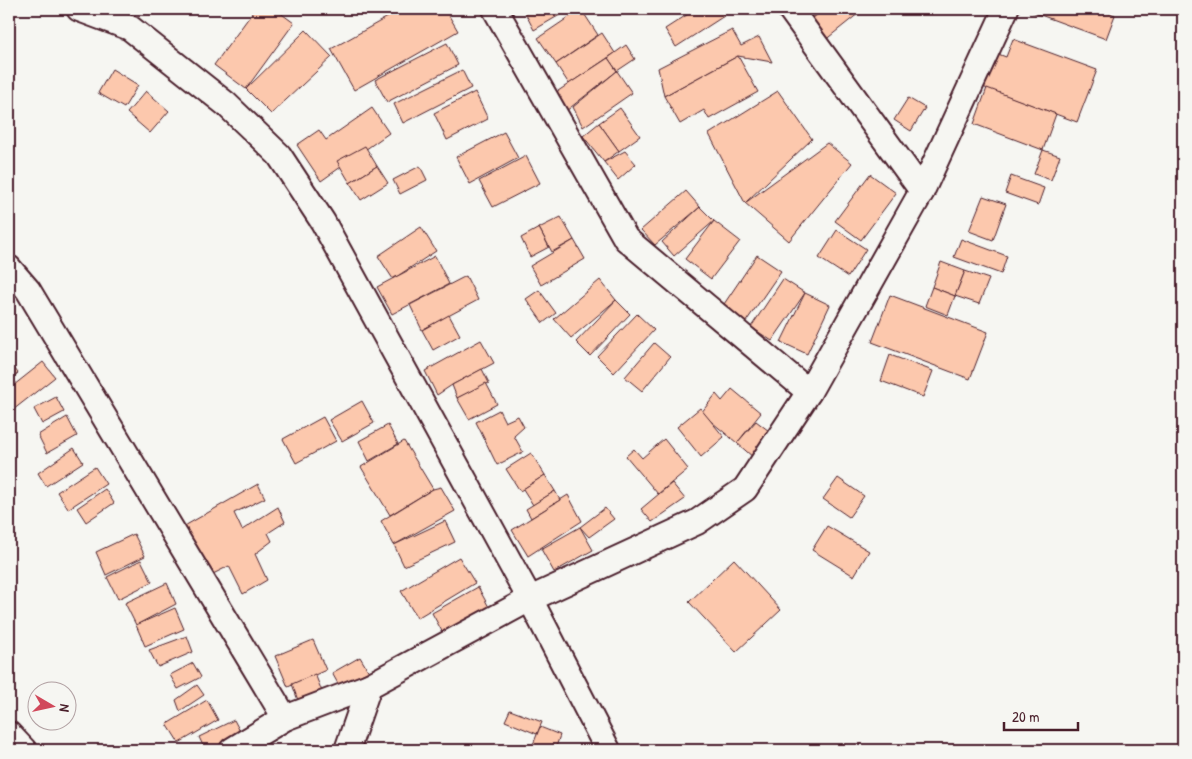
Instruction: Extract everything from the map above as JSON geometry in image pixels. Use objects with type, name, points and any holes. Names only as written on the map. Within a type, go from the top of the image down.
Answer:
[{"type":"street","points":[[79,9],[130,28],[226,104],[279,156],[323,222],[530,599],[608,750]]},
{"type":"street","points":[[494,9],[626,239],[810,392]]},
{"type":"street","points":[[790,9],[922,191]]},
{"type":"street","points":[[232,750],[285,718],[369,686],[530,599],[696,522],[745,490],[810,392],[922,191],[1006,9]]},
{"type":"street","points":[[9,268],[28,290],[285,718]]},
{"type":"street","points":[[347,750],[369,686]]},
{"type":"street","points":[[9,734],[24,750]]},
{"type":"building","points":[[255,9],[275,9],[294,23],[246,89],[214,65]]},
{"type":"building","points":[[402,9],[445,9],[458,31],[354,90],[331,49]]},
{"type":"building","points":[[523,9],[570,9],[534,30]]},
{"type":"building","points":[[581,9],[598,35],[556,64],[538,38]]},
{"type":"building","points":[[696,9],[719,9],[724,16],[676,47],[665,29]]},
{"type":"building","points":[[800,9],[824,9],[807,23]]},
{"type":"building","points":[[824,9],[855,9],[859,13],[824,41],[807,23]]},
{"type":"building","points":[[1024,9],[1099,9],[1115,15],[1106,39]]},
{"type":"building","points":[[306,30],[332,57],[271,114],[246,89]]},
{"type":"building","points":[[732,30],[741,46],[759,37],[772,62],[738,56],[664,96],[658,68]]},
{"type":"building","points":[[602,33],[615,53],[569,84],[556,64]]},
{"type":"building","points":[[1013,39],[1097,70],[1077,122],[980,86],[993,52],[1006,57]]},
{"type":"building","points":[[447,43],[458,65],[387,102],[375,80]]},
{"type":"building","points":[[626,45],[635,59],[617,71],[608,58]]},
{"type":"building","points":[[738,56],[758,92],[709,119],[704,110],[680,124],[664,96]]},
{"type":"building","points":[[608,58],[617,71],[566,111],[555,93]]},
{"type":"building","points":[[112,69],[138,85],[124,108],[98,93]]},
{"type":"building","points":[[462,70],[471,88],[403,123],[394,104]]},
{"type":"building","points":[[617,71],[632,93],[583,127],[573,107]]},
{"type":"building","points":[[987,88],[1056,114],[1043,150],[974,124]]},
{"type":"building","points":[[146,91],[169,111],[150,133],[127,113]]},
{"type":"building","points":[[778,91],[812,139],[745,203],[709,134]]},
{"type":"building","points":[[475,92],[488,119],[447,140],[434,113]]},
{"type":"building","points":[[908,98],[925,108],[911,131],[894,120]]},
{"type":"building","points":[[372,108],[389,133],[321,181],[297,145],[319,130],[326,140]]},
{"type":"building","points":[[620,108],[640,136],[619,151],[599,123]]},
{"type":"building","points":[[599,123],[619,151],[604,162],[583,136]]},
{"type":"building","points":[[504,132],[518,158],[470,184],[456,157]]},
{"type":"building","points":[[827,143],[852,163],[789,241],[745,203]]},
{"type":"building","points":[[365,146],[377,166],[350,183],[337,161]]},
{"type":"building","points":[[1043,150],[1060,156],[1051,180],[1034,174]]},
{"type":"building","points":[[625,151],[636,164],[618,180],[604,162]]},
{"type":"building","points":[[526,156],[540,183],[493,207],[479,181]]},
{"type":"building","points":[[377,166],[388,183],[361,200],[350,183]]},
{"type":"building","points":[[420,166],[427,180],[400,194],[393,180]]},
{"type":"building","points":[[870,174],[896,193],[861,240],[835,221]]},
{"type":"building","points":[[1011,176],[1044,188],[1038,205],[1005,193]]},
{"type":"building","points":[[686,191],[700,207],[655,245],[641,230]]},
{"type":"building","points":[[983,196],[1006,204],[993,240],[969,231]]},
{"type":"building","points":[[700,207],[714,221],[674,256],[662,242]]},
{"type":"building","points":[[561,217],[574,240],[552,252],[539,228]]},
{"type":"building","points":[[714,221],[740,241],[711,279],[685,259]]},
{"type":"building","points":[[421,227],[436,251],[393,279],[378,256]]},
{"type":"building","points":[[539,228],[549,247],[530,257],[521,238]]},
{"type":"building","points":[[837,230],[866,249],[848,277],[819,258]]},
{"type":"building","points":[[961,239],[1007,256],[1001,274],[954,257]]},
{"type":"building","points":[[574,240],[585,259],[541,285],[530,266]]},
{"type":"building","points":[[757,255],[781,271],[743,326],[720,310]]},
{"type":"building","points":[[435,256],[449,284],[392,314],[377,287]]},
{"type":"building","points":[[941,262],[965,271],[955,296],[932,287]]},
{"type":"building","points":[[965,271],[989,279],[979,304],[955,296]]},
{"type":"building","points":[[466,276],[478,300],[422,330],[410,305]]},
{"type":"building","points":[[783,279],[805,293],[772,341],[751,327]]},
{"type":"building","points":[[600,280],[616,300],[571,338],[554,319]]},
{"type":"building","points":[[932,287],[955,296],[948,315],[925,306]]},
{"type":"building","points":[[539,290],[556,313],[543,323],[526,299]]},
{"type":"building","points":[[805,293],[830,305],[807,354],[781,342]]},
{"type":"building","points":[[890,295],[988,332],[970,379],[872,342]]},
{"type":"building","points":[[616,300],[630,314],[590,356],[576,342]]},
{"type":"building","points":[[637,314],[654,330],[614,373],[597,356]]},
{"type":"building","points":[[449,315],[460,335],[433,350],[422,330]]},
{"type":"building","points":[[481,340],[494,363],[437,395],[425,371]]},
{"type":"building","points":[[654,343],[670,357],[642,391],[625,377]]},
{"type":"building","points":[[890,355],[933,371],[923,397],[881,381]]},
{"type":"building","points":[[9,362],[18,373],[9,381]]},
{"type":"building","points":[[43,362],[55,377],[13,410],[9,405],[9,389]]},
{"type":"building","points":[[482,369],[489,383],[457,398],[452,385]]},
{"type":"building","points":[[486,383],[497,404],[469,419],[457,398]]},
{"type":"building","points":[[732,389],[761,413],[737,443],[701,413],[716,394],[722,401]]},
{"type":"building","points":[[56,397],[64,412],[42,424],[34,409]]},
{"type":"building","points":[[362,401],[374,423],[342,441],[329,420]]},
{"type":"building","points":[[700,408],[724,437],[701,457],[677,427]]},
{"type":"building","points":[[499,410],[505,422],[518,416],[524,427],[514,436],[523,452],[497,465],[476,422]]},
{"type":"building","points":[[67,417],[77,436],[47,453],[38,435]]},
{"type":"building","points":[[323,417],[336,441],[296,463],[283,439]]},
{"type":"building","points":[[756,421],[773,434],[754,458],[737,443]]},
{"type":"building","points":[[388,425],[398,444],[369,461],[359,441]]},
{"type":"building","points":[[664,439],[688,469],[658,494],[626,456],[634,449],[642,458]]},
{"type":"building","points":[[404,441],[433,489],[390,515],[361,467]]},
{"type":"building","points":[[74,448],[83,462],[46,486],[38,473]]},
{"type":"building","points":[[531,453],[545,475],[520,491],[506,469]]},
{"type":"building","points":[[95,467],[106,484],[68,509],[57,492]]},
{"type":"building","points":[[545,475],[555,491],[533,505],[523,489]]},
{"type":"building","points":[[838,478],[864,496],[849,517],[823,499]]},
{"type":"building","points":[[672,483],[685,499],[652,522],[641,509]]},
{"type":"building","points":[[258,484],[265,498],[234,513],[242,530],[278,507],[285,522],[268,533],[272,541],[255,554],[267,580],[243,594],[229,566],[207,577],[181,528]]},
{"type":"building","points":[[441,487],[455,511],[394,545],[381,521],[433,489]]},
{"type":"building","points":[[105,489],[114,503],[86,522],[77,508]]},
{"type":"building","points":[[555,491],[560,500],[531,518],[526,509]]},
{"type":"building","points":[[568,495],[582,521],[528,556],[512,530]]},
{"type":"building","points":[[605,508],[614,519],[589,537],[580,527]]},
{"type":"building","points":[[445,521],[455,542],[404,566],[394,545]]},
{"type":"building","points":[[827,526],[869,551],[854,576],[812,550]]},
{"type":"building","points":[[580,527],[593,550],[554,572],[541,549]]},
{"type":"building","points":[[134,534],[145,556],[106,575],[96,552]]},
{"type":"building","points":[[459,557],[475,583],[417,618],[401,591]]},
{"type":"building","points":[[734,559],[781,610],[736,652],[689,602]]},
{"type":"building","points":[[141,560],[152,582],[118,599],[107,577]]},
{"type":"building","points":[[167,583],[176,604],[136,625],[125,603]]},
{"type":"building","points":[[478,587],[490,609],[444,635],[432,613]]},
{"type":"building","points":[[175,608],[184,629],[145,646],[136,625]]},
{"type":"building","points":[[187,636],[193,652],[158,667],[149,650]]},
{"type":"building","points":[[313,640],[326,670],[288,687],[275,656]]},
{"type":"building","points":[[360,657],[369,672],[341,689],[332,673]]},
{"type":"building","points":[[193,663],[201,677],[178,689],[170,675]]},
{"type":"building","points":[[315,674],[323,694],[299,703],[292,684]]},
{"type":"building","points":[[197,685],[204,695],[180,711],[176,700]]},
{"type":"building","points":[[207,700],[218,720],[179,743],[167,724]]},
{"type":"building","points":[[510,710],[542,722],[537,734],[505,721]]},
{"type":"building","points":[[234,720],[243,737],[214,750],[205,750],[199,737]]},
{"type":"building","points":[[540,727],[560,735],[555,750],[540,750],[532,747]]},
{"type":"building","points":[[503,744],[518,750],[500,750]]}]
